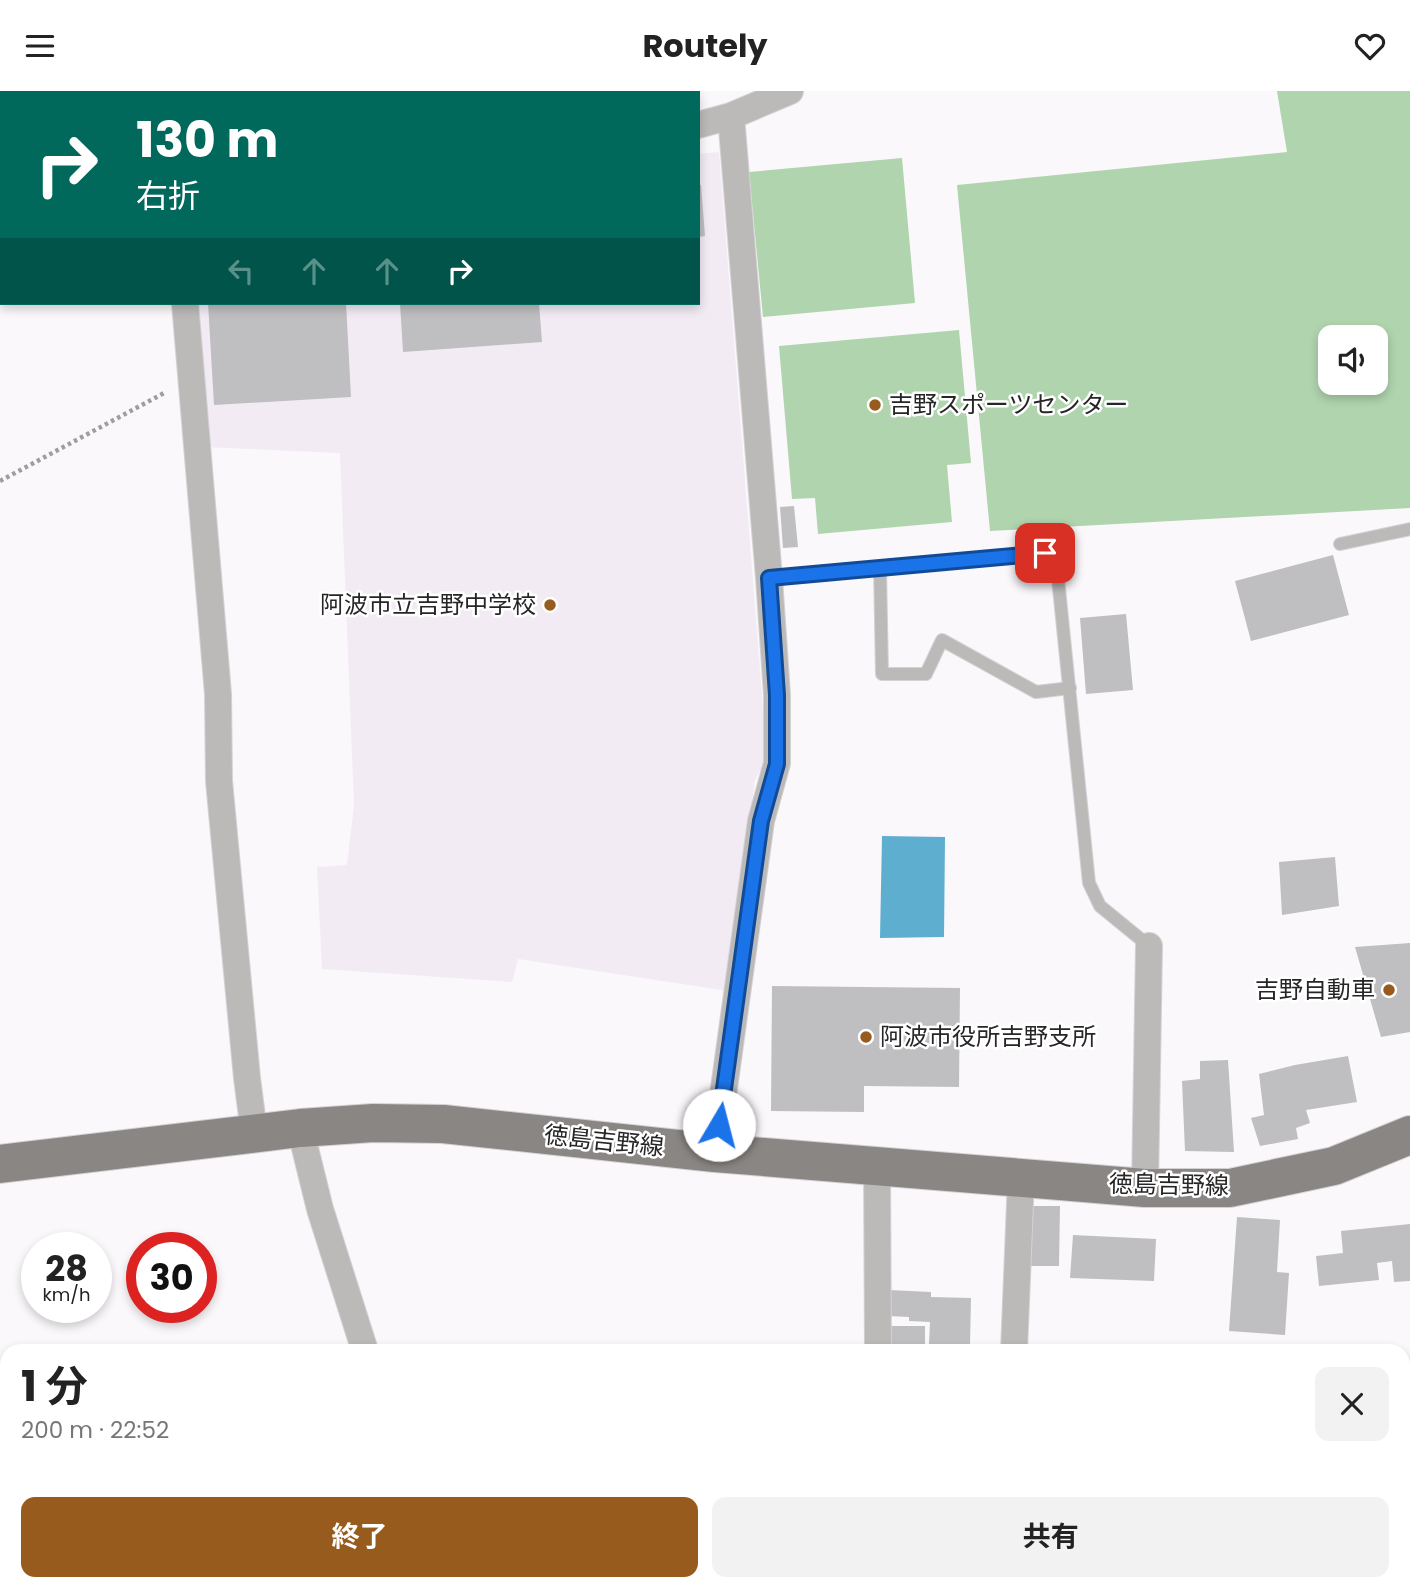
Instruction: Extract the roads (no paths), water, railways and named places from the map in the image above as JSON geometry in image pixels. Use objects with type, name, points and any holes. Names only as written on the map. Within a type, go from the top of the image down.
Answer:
[{"type":"main road","name":"徳島吉野線","points":[[0,1164],[254,1132],[373,1123],[443,1125],[715,1153],[1144,1188],[1230,1188],[1334,1166],[1410,1135]]},
{"type":"street","points":[[700,124],[731,116],[790,91]]},
{"type":"street","points":[[715,1153],[761,821],[777,764],[777,695],[769,578],[731,116]]},
{"type":"street","points":[[185,305],[218,694],[219,781],[245,1065],[254,1132]]},
{"type":"street","points":[[1144,1188],[1149,946]]},
{"type":"street","points":[[300,1128],[320,1209],[363,1344]]},
{"type":"street","points":[[877,1166],[878,1344]]},
{"type":"street","points":[[1014,1344],[1021,1178]]},
{"type":"lane","points":[[1340,544],[1410,529]]},
{"type":"lane","points":[[769,578],[1045,553],[1056,559],[1089,883],[1100,906],[1149,946]]},
{"type":"lane","points":[[880,568],[882,674],[926,674],[942,640],[1036,692],[1070,688]]},
{"type":"water","points":[[882,836],[945,837],[944,937],[880,938]]},
{"type":"place","name":"吉野スポーツセンター","points":[[875,405]]},
{"type":"place","name":"阿波市立吉野中学校","points":[[550,605]]},
{"type":"place","name":"吉野自動車","points":[[1389,990]]},
{"type":"place","name":"阿波市役所吉野支所","points":[[866,1037]]}]
